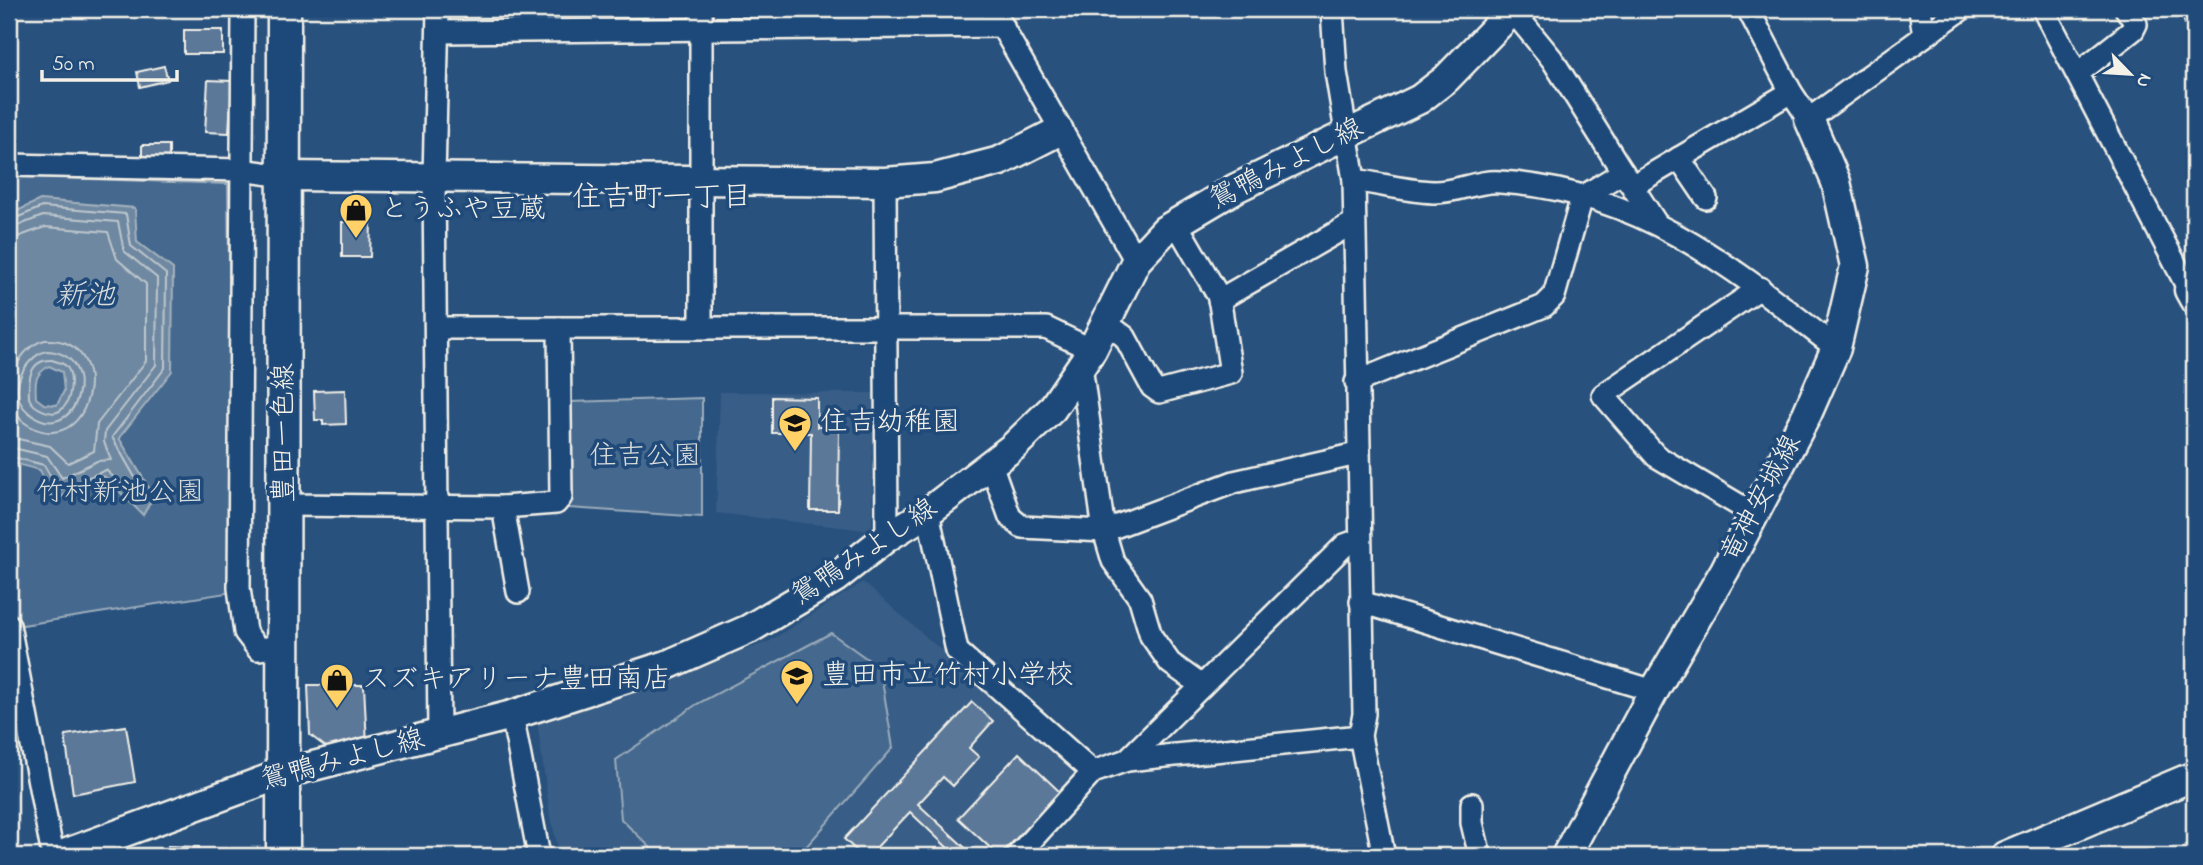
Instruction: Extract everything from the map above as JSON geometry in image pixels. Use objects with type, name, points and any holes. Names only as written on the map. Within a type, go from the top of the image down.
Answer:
[{"type":"main road","name":"豊田一色線","points":[[282,856],[285,505],[284,9]]},
{"type":"street","points":[[243,9],[239,588],[245,632],[258,649],[284,646]]},
{"type":"street","points":[[438,9],[434,178],[439,734]]},
{"type":"street","points":[[701,9],[701,327]]},
{"type":"street","points":[[1332,9],[1336,72],[1354,180],[1357,454],[1364,713],[1360,736],[1384,856]]},
{"type":"street","points":[[1513,9],[1552,59],[1656,223]]},
{"type":"street","name":"鴛鴨みよし線","points":[[59,856],[282,774],[512,715],[667,665],[749,629],[835,578],[887,537],[928,512],[990,464],[1052,409],[1087,358],[1145,247],[1177,223],[1236,188],[1420,99],[1446,79],[1513,9]]},
{"type":"street","points":[[1920,9],[1924,36]]},
{"type":"street","points":[[1753,11],[1791,92],[1809,119],[1962,9]]},
{"type":"street","points":[[2077,74],[2133,30],[2136,24],[2126,9]]},
{"type":"street","points":[[2051,12],[2077,74],[2192,295]]},
{"type":"street","points":[[438,32],[701,32],[997,18],[1059,131],[1136,261]]},
{"type":"street","points":[[1582,197],[1679,158],[1791,92]]},
{"type":"street","name":"竜神安城線","points":[[1566,856],[1807,414],[1836,348],[1855,266],[1836,182],[1809,119]]},
{"type":"street","points":[[9,165],[241,170],[284,176],[700,178],[884,182],[935,178],[1000,161],[1059,131]]},
{"type":"street","points":[[1679,158],[1706,198]]},
{"type":"street","points":[[1354,180],[1434,193],[1497,181],[1535,185],[1582,197],[1656,223],[1721,259],[1836,348]]},
{"type":"street","points":[[884,182],[883,328],[887,537]]},
{"type":"street","points":[[1356,382],[1544,306],[1554,296],[1582,197]]},
{"type":"street","points":[[1106,323],[1125,337],[1152,387],[1159,392],[1230,373],[1219,300],[1177,223]]},
{"type":"street","points":[[1219,300],[1353,223]]},
{"type":"street","points":[[1754,513],[1656,456],[1603,395],[1760,288]]},
{"type":"street","points":[[437,328],[1046,328],[1087,358],[1104,531],[1113,561],[1140,599],[1150,636],[1170,663],[1202,686]]},
{"type":"street","points":[[285,505],[503,507],[556,503],[561,497],[559,328]]},
{"type":"street","points":[[990,464],[1010,517],[1022,527],[1104,531],[1234,482],[1357,454]]},
{"type":"street","points":[[503,507],[518,592]]},
{"type":"street","points":[[928,512],[957,651],[1093,772]]},
{"type":"street","points":[[1127,760],[1345,545],[1359,540]]},
{"type":"street","points":[[1361,602],[1654,691]]},
{"type":"street","points":[[9,625],[53,856]]},
{"type":"street","points":[[512,715],[539,856]]},
{"type":"street","points":[[1017,856],[1093,772],[1127,760],[1360,736]]},
{"type":"street","points":[[2005,856],[2194,776]]},
{"type":"street","points":[[1472,804],[1472,823],[1479,856]]},
{"type":"shaded area","name":"住吉幼稚園","points":[[720,392],[873,393],[872,525],[865,530],[716,513]]},
{"type":"shaded area","name":"豊田市立竹村小学校","points":[[863,582],[1083,773],[1007,856],[560,856],[550,816],[537,722],[768,642]]},
{"type":"green space","name":"竹村新池公園","points":[[9,176],[228,184],[233,592],[16,626],[9,587]]},
{"type":"green space","name":"住吉公園","points":[[702,398],[702,517],[569,508],[569,402]]},
{"type":"green space","points":[[831,633],[880,668],[893,748],[798,856],[659,856],[621,819],[616,760],[697,704]]},
{"type":"water","name":"新池","points":[[40,200],[135,208],[137,242],[173,269],[172,371],[119,438],[154,496],[143,515],[104,476],[53,501],[40,470],[9,462],[9,215]],"holes":[[[49,366],[62,372],[64,391],[57,405],[44,404],[36,398],[36,383],[40,373]]]},
{"type":"building","points":[[184,30],[223,30],[223,54],[184,54]]},
{"type":"building","points":[[164,66],[168,80],[140,87],[137,72]]},
{"type":"building","points":[[208,80],[232,81],[229,133],[205,132]]},
{"type":"building","points":[[142,145],[169,145],[169,158],[142,158]]},
{"type":"building","name":"とうふや豆蔵","points":[[342,222],[371,222],[370,257],[342,257]]},
{"type":"building","points":[[345,390],[346,424],[323,425],[323,420],[315,420],[314,391]]},
{"type":"building","points":[[772,397],[817,398],[817,427],[839,427],[838,510],[810,510],[811,433],[772,433]]},
{"type":"building","name":"スズキアリーナ豊田南店","points":[[308,685],[364,685],[367,745],[331,751],[310,735]]},
{"type":"building","points":[[972,702],[993,721],[969,748],[979,757],[953,786],[943,777],[918,804],[974,856],[948,856],[952,852],[910,812],[873,851],[879,856],[859,856],[844,839]]},
{"type":"building","points":[[126,726],[135,782],[73,794],[65,735]]},
{"type":"building","points":[[1019,753],[1061,793],[999,856],[958,818]]},
{"type":"building","points":[[168,846],[199,847],[199,856],[168,856]]},
{"type":"railway","points":[[2181,9],[2194,44]]},
{"type":"place","name":"とうふや豆蔵","points":[[356,240]]},
{"type":"place","name":"住吉幼稚園","points":[[795,453]]},
{"type":"place","name":"豊田市立竹村小学校","points":[[797,706]]},
{"type":"place","name":"スズキアリーナ豊田南店","points":[[337,710]]},
{"type":"district","name":"住吉町一丁目","points":[[662,199]]}]
